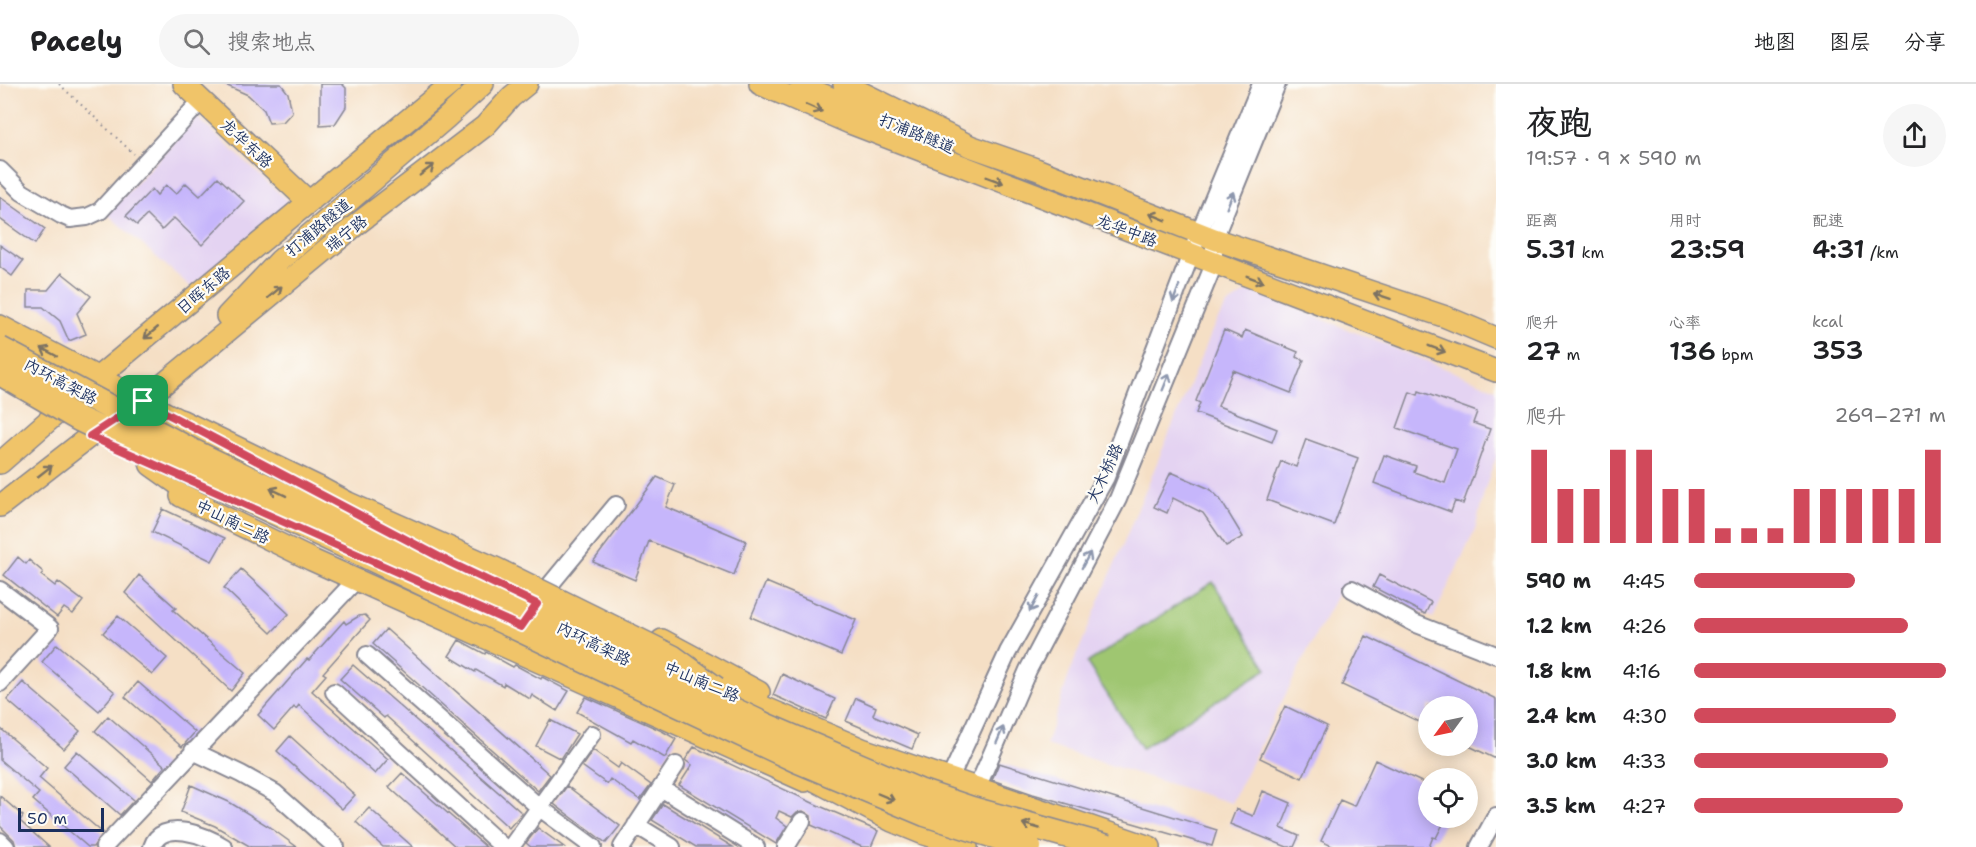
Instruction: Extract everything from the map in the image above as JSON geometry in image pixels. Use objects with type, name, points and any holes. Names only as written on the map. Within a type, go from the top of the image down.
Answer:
[{"type":"highway","name":"内环高架路","points":[[0,349],[192,451],[926,814],[1029,847]]},
{"type":"highway","name":"内环高架路","points":[[0,373],[79,419],[766,735],[972,809],[1108,847]]},
{"type":"highway","points":[[181,422],[347,504],[496,570],[672,657],[766,735]]},
{"type":"highway","points":[[147,461],[202,496],[308,543],[614,687],[766,735]]},
{"type":"main road","name":"龙华东路","points":[[184,84],[309,202]]},
{"type":"main road","name":"日晖东路","points":[[0,463],[97,378],[451,84]]},
{"type":"main road","name":"日晖东路","points":[[309,202],[330,200],[470,84]]},
{"type":"main road","name":"打浦路隧道","points":[[165,382],[280,260],[483,84]]},
{"type":"main road","name":"瑞宁路","points":[[165,382],[357,224],[485,126],[515,91],[527,84]]},
{"type":"main road","name":"龙华中路","points":[[760,84],[850,123],[1496,372]]},
{"type":"main road","name":"龙华中路","points":[[844,84],[970,146],[1036,169],[1206,236],[1446,317],[1496,338]]},
{"type":"main road","name":"打浦路隧道","points":[[802,86],[955,149],[1036,169]]},
{"type":"main road","name":"中山南二路","points":[[0,326],[449,562],[655,661],[862,749],[1150,847]]},
{"type":"main road","points":[[0,506],[90,436],[143,401],[165,382]]},
{"type":"main road","name":"中山南二路","points":[[0,383],[90,436],[569,647],[891,821],[921,841],[967,847]]},
{"type":"main road","name":"中山南二路","points":[[181,422],[292,466],[550,585],[662,639],[825,726],[862,749]]},
{"type":"main road","name":"中山南二路","points":[[147,461],[168,489],[312,560],[891,821]]},
{"type":"street","name":"大木桥路","points":[[943,844],[977,789],[1028,670],[1118,499],[1214,264],[1206,236],[1261,84]]},
{"type":"street","name":"大木桥路","points":[[921,841],[1008,652],[1106,477],[1191,255],[1206,236],[1277,84]]},
{"type":"street","points":[[0,170],[22,192],[61,215],[70,219],[87,217],[100,211],[201,100]]},
{"type":"street","points":[[521,627],[550,585],[616,506]]},
{"type":"street","points":[[104,847],[356,580]]},
{"type":"street","points":[[1352,588],[1414,623],[1496,655]]},
{"type":"street","points":[[0,590],[50,628],[0,683]]},
{"type":"street","points":[[367,655],[540,808],[593,847]]},
{"type":"street","points":[[334,692],[503,847]]},
{"type":"street","points":[[511,847],[592,734]]},
{"type":"street","points":[[193,751],[275,793],[336,847]]},
{"type":"street","points":[[622,847],[676,765]]},
{"type":"street","points":[[661,788],[756,847]]},
{"type":"street","points":[[1479,847],[1496,816]]},
{"type":"street","points":[[786,847],[802,821]]},
{"type":"street","points":[[636,825],[672,847]]},
{"type":"street","points":[[152,847],[154,840],[161,834],[176,830],[198,835],[224,847]]},
{"type":"street","points":[[0,841],[6,847]]},
{"type":"path","points":[[59,84],[144,163]]},
{"type":"shaded area","points":[[197,117],[289,202],[191,287],[107,214]]},
{"type":"shaded area","points":[[1250,290],[1496,389],[1496,457],[1475,530],[1433,618],[1376,589],[1341,588],[1231,803],[1046,745],[1071,669],[1214,326],[1227,305]]},
{"type":"green space","points":[[1213,582],[1267,669],[1142,748],[1087,663]]},
{"type":"building","points":[[223,84],[281,84],[288,93],[292,112],[283,122],[269,123],[264,110],[248,95]]},
{"type":"building","points":[[320,84],[342,84],[346,88],[346,107],[335,124],[320,125]]},
{"type":"building","points":[[218,177],[244,201],[202,245],[174,218],[162,230],[147,215],[137,225],[126,216],[152,189],[157,195],[166,185],[176,194],[186,183],[200,196]]},
{"type":"building","points":[[0,197],[45,229],[35,244],[0,219]]},
{"type":"building","points":[[0,245],[23,261],[12,276],[0,267]]},
{"type":"building","points":[[62,273],[91,296],[77,313],[86,334],[69,341],[60,321],[43,307],[28,307],[28,290],[48,290]]},
{"type":"building","points":[[1224,330],[1242,338],[1245,330],[1298,352],[1296,357],[1304,360],[1291,393],[1233,370],[1218,406],[1277,429],[1272,442],[1196,413],[1200,403],[1196,401]]},
{"type":"building","points":[[1419,391],[1477,412],[1473,423],[1490,429],[1463,504],[1455,501],[1451,512],[1374,483],[1384,455],[1416,466],[1414,472],[1445,483],[1457,449],[1397,428],[1410,392],[1418,395]]},
{"type":"building","points":[[1306,439],[1358,458],[1334,525],[1267,500],[1281,461],[1296,467]]},
{"type":"building","points":[[1171,472],[1210,489],[1220,499],[1243,537],[1226,546],[1203,513],[1173,498],[1167,513],[1154,507]]},
{"type":"building","points":[[657,477],[675,485],[666,507],[746,541],[734,575],[649,541],[635,580],[593,562]]},
{"type":"building","points":[[163,509],[225,538],[212,561],[152,532]]},
{"type":"building","points":[[18,557],[26,564],[29,560],[43,572],[41,575],[55,586],[58,582],[83,601],[73,614],[64,608],[57,617],[4,575]]},
{"type":"building","points":[[241,569],[289,614],[271,633],[224,588]]},
{"type":"building","points":[[139,575],[176,608],[173,610],[245,673],[231,691],[125,593]]},
{"type":"building","points":[[1379,575],[1431,602],[1425,614],[1373,587]]},
{"type":"building","points":[[766,582],[856,620],[841,655],[751,617]]},
{"type":"building","points":[[365,615],[370,620],[323,673],[326,675],[312,691],[388,759],[375,774],[299,705],[296,709],[294,707],[274,730],[258,715],[344,621],[346,624]]},
{"type":"building","points":[[118,616],[167,658],[152,675],[103,633]]},
{"type":"building","points":[[386,629],[550,775],[538,791],[373,644]]},
{"type":"building","points":[[1366,636],[1496,699],[1496,759],[1478,750],[1478,696],[1418,696],[1418,721],[1342,685]]},
{"type":"building","points":[[459,640],[569,691],[557,711],[532,695],[530,699],[504,683],[503,686],[476,670],[475,672],[449,656]]},
{"type":"building","points":[[57,644],[115,692],[99,711],[42,662]]},
{"type":"building","points":[[353,665],[522,813],[509,828],[386,716],[384,718],[340,679]]},
{"type":"building","points":[[782,674],[835,699],[826,719],[773,695]]},
{"type":"building","points":[[23,682],[80,731],[64,749],[7,700]]},
{"type":"building","points":[[138,682],[195,732],[182,747],[125,697]]},
{"type":"building","points":[[586,697],[676,739],[665,758],[633,739],[631,742],[577,712]]},
{"type":"building","points":[[856,698],[876,707],[873,715],[918,735],[912,749],[846,721]]},
{"type":"building","points":[[1285,706],[1327,726],[1302,778],[1260,758]]},
{"type":"building","points":[[108,716],[165,766],[152,781],[95,731]]},
{"type":"building","points":[[550,720],[577,734],[561,759],[536,746]]},
{"type":"building","points":[[0,728],[47,768],[39,778],[103,833],[93,847],[88,847],[33,800],[39,793],[0,760]]},
{"type":"building","points":[[290,736],[355,795],[342,809],[277,751]]},
{"type":"building","points":[[694,747],[878,831],[871,847],[862,847],[811,825],[811,816],[803,811],[797,812],[792,817],[779,811],[776,818],[787,826],[776,844],[679,785],[692,765],[685,760]]},
{"type":"building","points":[[593,750],[618,768],[621,763],[651,785],[640,800],[610,779],[607,784],[582,766]]},
{"type":"building","points":[[77,751],[134,800],[120,815],[64,766]]},
{"type":"building","points":[[1375,760],[1418,780],[1418,828],[1441,828],[1436,838],[1433,837],[1429,847],[1334,847],[1321,841],[1340,800],[1354,806]]},
{"type":"building","points":[[999,763],[1217,830],[1212,846],[992,780]]},
{"type":"building","points":[[402,773],[486,847],[456,847],[389,787]]},
{"type":"building","points":[[191,785],[229,802],[297,847],[251,847],[215,826],[181,812]]},
{"type":"building","points":[[567,786],[620,826],[606,843],[554,804]]},
{"type":"building","points":[[1263,791],[1291,803],[1281,828],[1299,836],[1294,847],[1287,847],[1230,824],[1236,809],[1253,816]]},
{"type":"building","points":[[0,796],[23,816],[20,821],[49,847],[16,847],[14,840],[0,826]]},
{"type":"building","points":[[663,804],[733,847],[696,847],[652,820]]},
{"type":"building","points":[[369,808],[413,847],[383,847],[356,822]]},
{"type":"building","points":[[538,828],[564,847],[531,847],[526,843]]},
{"type":"route","points":[[143,401],[449,562],[537,604],[521,627],[90,436],[143,401]]}]
